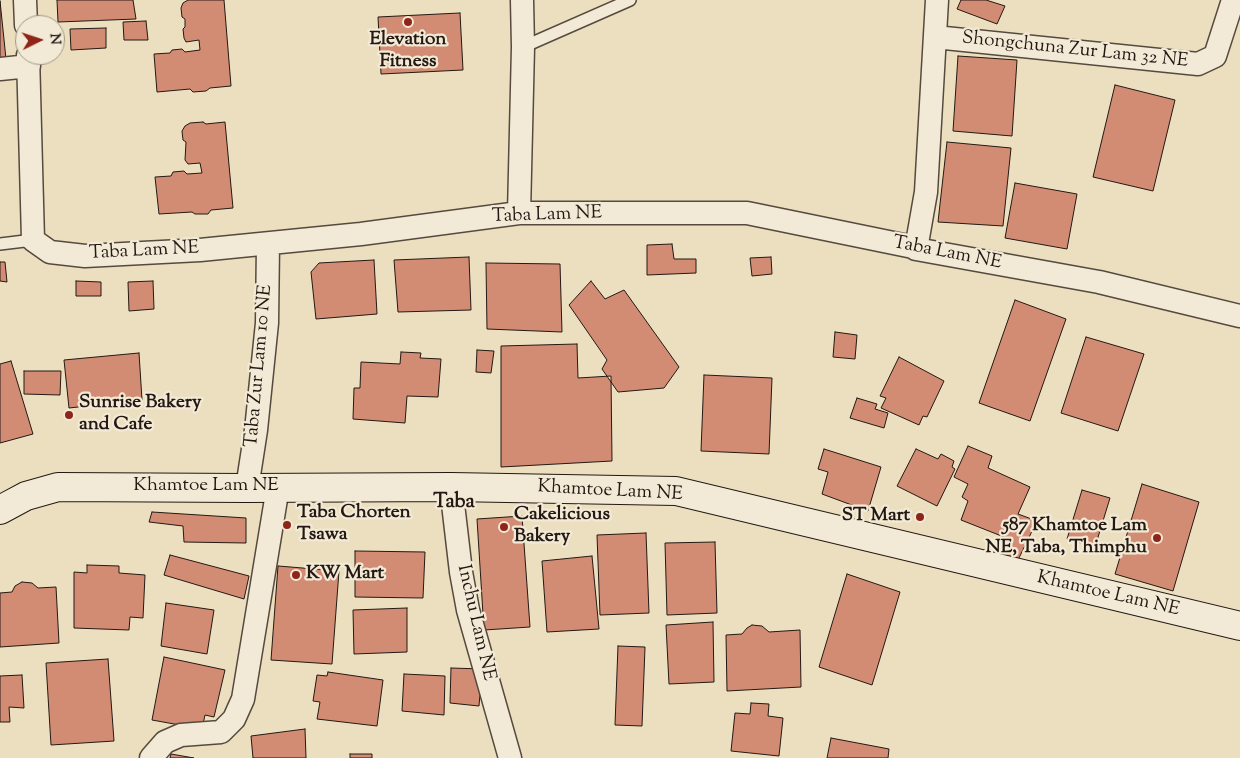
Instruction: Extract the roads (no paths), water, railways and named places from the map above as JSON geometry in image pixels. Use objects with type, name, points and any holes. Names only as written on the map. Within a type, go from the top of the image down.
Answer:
[{"type":"main road","name":"Khamtoe Lam NE","points":[[0,510],[26,496],[58,487],[451,487],[676,491],[1240,626]]},
{"type":"street","points":[[25,0],[26,15]]},
{"type":"street","points":[[519,214],[523,47],[522,0]]},
{"type":"street","points":[[916,249],[926,192],[937,0]]},
{"type":"street","name":"Shongchuna Zur Lam 32 NE","points":[[935,37],[1198,64],[1215,56],[1233,0]]},
{"type":"street","points":[[0,68],[15,64]]},
{"type":"street","points":[[28,65],[33,240]]},
{"type":"street","name":"Taba Lam NE","points":[[33,240],[50,252],[85,256],[200,250],[268,244],[519,214],[747,213],[916,249],[1098,282],[1240,316]]},
{"type":"street","name":"Taba Zur Lam 10 NE","points":[[248,488],[267,324],[268,244]]},
{"type":"street","points":[[151,758],[165,742],[181,735],[221,732],[234,719],[243,699],[278,487]]},
{"type":"street","name":"Inchu Lam NE","points":[[451,487],[461,572],[468,610],[510,758]]},
{"type":"lane","points":[[523,47],[630,0]]},
{"type":"lane","points":[[0,244],[33,240]]},
{"type":"place","name":"Elevation Fitness","points":[[408,22]]},
{"type":"place","name":"Sunrise Bakery and Cafe","points":[[69,415]]},
{"type":"place","name":"ST Mart","points":[[920,517]]},
{"type":"place","name":"Taba Chorten Tsawa","points":[[287,525]]},
{"type":"place","name":"Cakelicious Bakery","points":[[504,527]]},
{"type":"place","name":"587 Khamtoe Lam NE, Taba, Thimphu","points":[[1157,538]]},
{"type":"place","name":"KW Mart","points":[[296,575]]},
{"type":"district","name":"Taba","points":[[454,504]]}]
